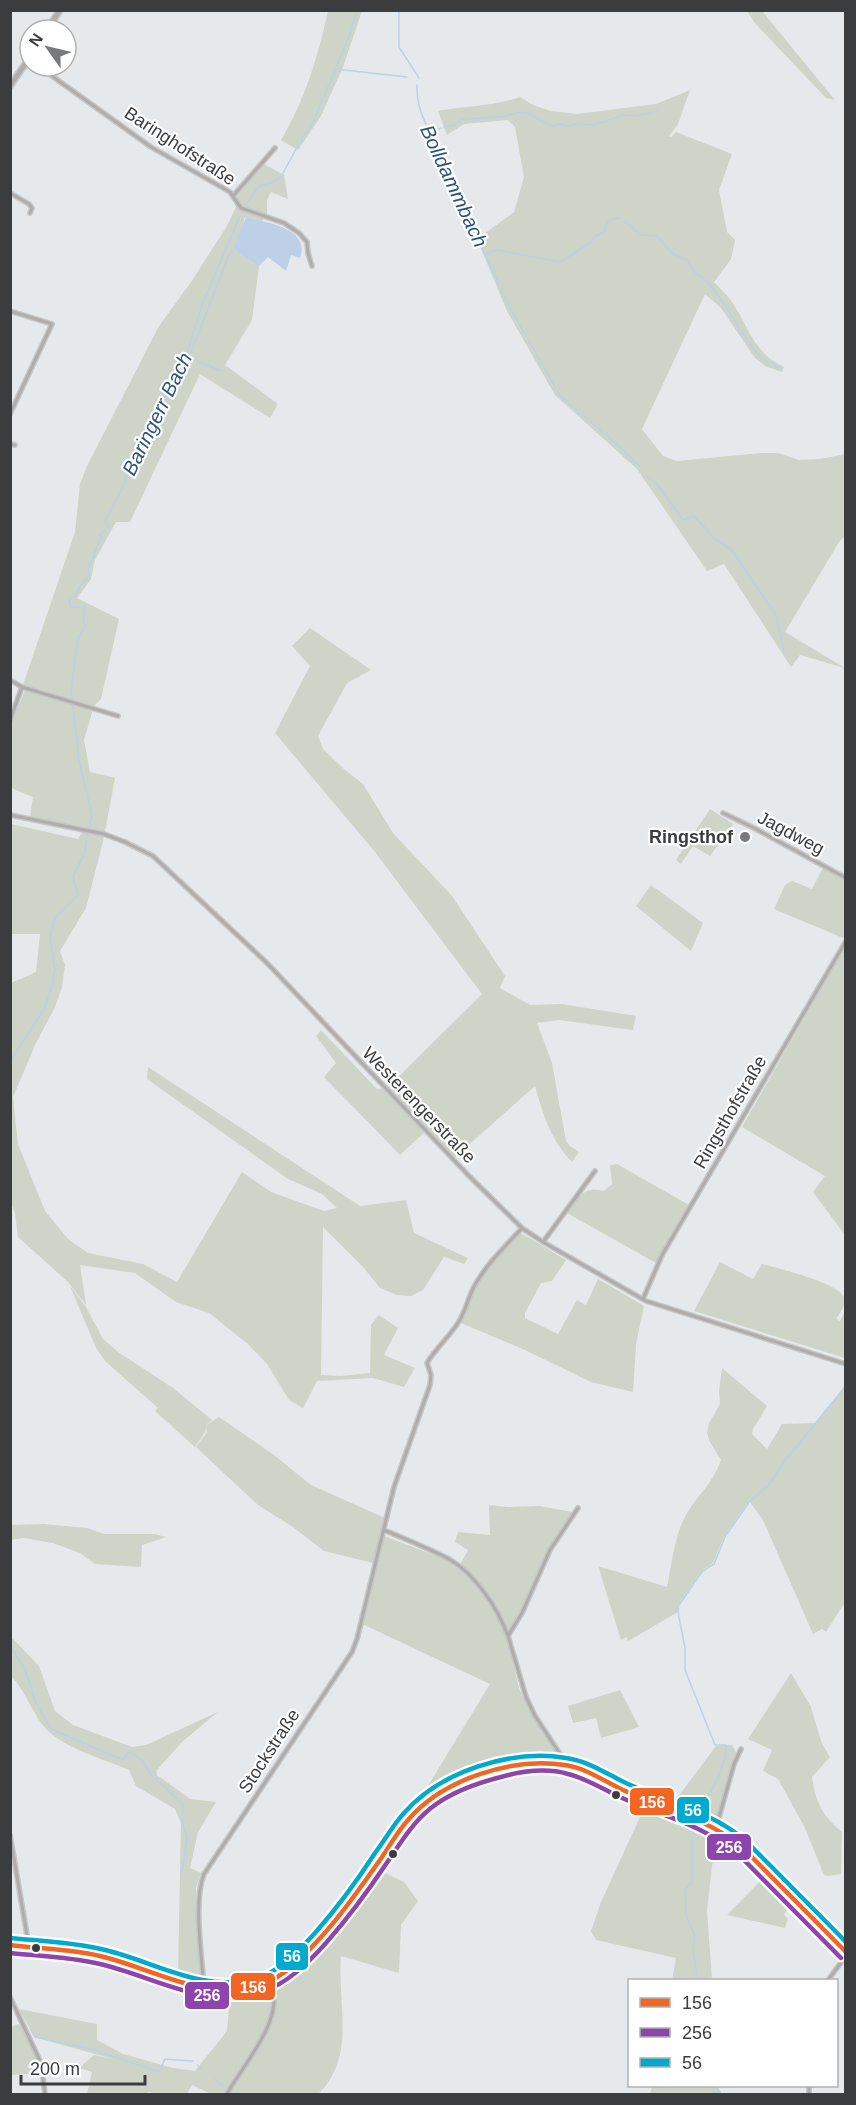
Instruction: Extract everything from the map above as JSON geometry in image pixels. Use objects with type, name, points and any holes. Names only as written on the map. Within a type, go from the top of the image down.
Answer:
[{"type":"main road","points":[[10,1945],[102,1956],[190,1986],[204,1988],[243,1989],[270,1981],[297,1963],[332,1925],[406,1822],[422,1806],[444,1792],[489,1771],[522,1764],[564,1765],[579,1769],[716,1828],[741,1846],[846,1955]]},
{"type":"street","name":"Baringhofstraße","points":[[55,78],[151,147],[233,196],[245,210],[291,226],[307,242],[312,266]]},
{"type":"street","points":[[233,196],[275,148]]},
{"type":"street","points":[[10,192],[29,204],[32,208],[30,213]]},
{"type":"street","points":[[10,311],[52,324],[10,414]]},
{"type":"street","points":[[10,680],[22,687],[118,716]]},
{"type":"street","points":[[10,720],[22,687]]},
{"type":"street","name":"Jagdweg","points":[[723,813],[846,878]]},
{"type":"street","name":"Westerengerstraße","points":[[10,815],[90,831],[125,842],[153,856],[267,963],[424,1131],[522,1228],[543,1242],[643,1299],[846,1364]]},
{"type":"street","name":"Ringsthofstraße","points":[[643,1299],[662,1255],[846,941]]},
{"type":"street","points":[[543,1242],[595,1171]]},
{"type":"street","name":"Stockstraße","points":[[204,1988],[200,1883],[352,1652],[394,1487],[430,1385],[431,1375],[427,1363],[457,1325],[470,1293],[484,1269],[522,1228]]},
{"type":"street","points":[[508,1636],[522,1613],[550,1550],[578,1508]]},
{"type":"street","points":[[384,1530],[447,1558],[474,1580],[500,1617],[526,1697],[535,1716],[564,1760],[564,1765]]},
{"type":"street","points":[[716,1828],[734,1764],[741,1749]]},
{"type":"street","points":[[10,1835],[29,1947]]},
{"type":"street","points":[[829,1979],[846,1955]]},
{"type":"street","points":[[227,2094],[267,2030],[274,2007],[274,1991],[270,1981]]},
{"type":"street","points":[[10,1997],[41,2063],[45,2094]]},
{"type":"shaded area","points":[[328,11],[362,11],[343,67],[321,116],[298,150],[281,140],[290,125],[310,77]]},
{"type":"shaded area","points":[[747,11],[762,11],[835,100],[826,98],[754,22]]},
{"type":"shaded area","points":[[690,90],[678,124],[669,136],[671,137],[676,132],[732,154],[719,190],[727,232],[735,240],[731,259],[714,282],[730,299],[758,346],[773,361],[784,367],[782,372],[765,366],[755,358],[721,308],[705,294],[642,429],[663,456],[677,461],[761,453],[778,453],[799,460],[845,454],[845,536],[839,542],[785,632],[845,668],[800,655],[791,667],[724,564],[707,571],[637,469],[555,395],[507,311],[477,239],[514,212],[524,177],[515,127],[508,120],[464,124],[447,135],[438,111],[490,104],[520,97],[533,105],[551,111],[577,114],[656,104]]},
{"type":"shaded area","points":[[264,164],[284,175],[288,199],[271,192],[267,200],[267,216],[262,221],[245,217],[238,253],[259,266],[252,320],[225,365],[278,404],[270,418],[200,374],[130,522],[116,522],[95,560],[91,579],[77,598],[119,619],[101,699],[94,706],[84,740],[90,772],[115,778],[104,837],[86,908],[60,951],[65,965],[62,987],[13,1097],[18,1144],[45,1211],[68,1239],[88,1253],[143,1264],[177,1282],[242,1172],[271,1192],[324,1211],[337,1208],[322,1194],[288,1179],[147,1079],[148,1067],[360,1206],[406,1200],[414,1233],[468,1258],[464,1264],[444,1257],[423,1290],[411,1296],[397,1295],[380,1288],[364,1268],[323,1227],[321,1375],[341,1376],[370,1373],[371,1325],[379,1315],[398,1328],[384,1355],[415,1368],[404,1387],[373,1378],[317,1381],[303,1408],[289,1400],[267,1364],[248,1344],[209,1313],[176,1302],[135,1273],[80,1265],[86,1305],[68,1282],[18,1237],[15,1213],[10,1200],[11,983],[36,972],[40,934],[11,934],[11,824],[78,839],[86,827],[30,817],[33,797],[11,788],[10,726],[26,688],[46,694],[46,691],[23,685],[75,532],[80,484],[87,466],[159,326],[227,226],[236,207],[234,200]]},
{"type":"shaded area","points":[[310,628],[371,670],[347,683],[318,736],[323,749],[363,784],[393,833],[452,896],[505,976],[500,988],[530,1005],[562,1004],[636,1016],[633,1030],[559,1020],[537,1023],[552,1063],[566,1141],[579,1152],[572,1162],[553,1136],[535,1086],[454,1158],[427,1130],[400,1155],[324,1077],[336,1063],[316,1036],[321,1030],[377,1089],[387,1088],[482,994],[375,852],[275,733],[310,666],[292,646]]},
{"type":"shaded area","points":[[710,809],[733,824],[710,856],[693,846],[681,864],[676,860]]},
{"type":"shaded area","points":[[823,868],[845,881],[846,934],[843,938],[774,909],[785,885],[792,881],[812,889]]},
{"type":"shaded area","points":[[651,885],[703,923],[691,951],[636,906]]},
{"type":"shaded area","points":[[845,947],[846,1235],[813,1192],[825,1176],[742,1127]]},
{"type":"shaded area","points":[[617,1164],[689,1205],[656,1263],[567,1213],[582,1194],[591,1190],[604,1191],[612,1184],[610,1165]]},
{"type":"shaded area","points":[[521,1233],[566,1260],[552,1281],[541,1283],[525,1313],[525,1318],[558,1334],[577,1300],[586,1305],[598,1279],[644,1306],[636,1344],[633,1392],[591,1382],[525,1350],[461,1323],[485,1274]]},
{"type":"shaded area","points":[[720,1262],[753,1279],[762,1264],[820,1281],[839,1292],[844,1297],[845,1303],[836,1319],[840,1321],[845,1311],[845,1358],[694,1311]]},
{"type":"shaded area","points":[[70,1286],[86,1307],[103,1339],[118,1352],[173,1388],[212,1420],[205,1426],[219,1417],[274,1455],[311,1485],[385,1518],[373,1563],[324,1551],[293,1527],[258,1505],[196,1447],[207,1432],[206,1427],[195,1447],[155,1411],[158,1408],[105,1361],[96,1348]]},
{"type":"shaded area","points":[[722,1368],[767,1406],[752,1434],[767,1449],[782,1424],[815,1423],[845,1385],[845,1602],[826,1632],[822,1629],[813,1634],[763,1520],[749,1501],[724,1537],[713,1563],[701,1572],[678,1605],[678,1612],[628,1641],[626,1637],[621,1640],[598,1566],[667,1587],[682,1523],[721,1460],[707,1433],[709,1423],[720,1404]]},
{"type":"shaded area","points":[[489,1505],[540,1506],[572,1512],[548,1550],[511,1630],[506,1628],[475,1579],[460,1565],[468,1550],[455,1542],[458,1532],[490,1535]]},
{"type":"shaded area","points":[[44,1524],[87,1528],[105,1534],[154,1534],[166,1537],[142,1545],[141,1567],[95,1564],[80,1553],[53,1543],[24,1538],[11,1540],[11,1525]]},
{"type":"shaded area","points":[[384,1536],[447,1560],[473,1581],[498,1618],[507,1639],[519,1688],[533,1717],[562,1759],[559,1762],[540,1761],[506,1766],[474,1778],[426,1801],[423,1794],[490,1684],[362,1624]]},
{"type":"shaded area","points":[[10,1636],[39,1666],[55,1711],[73,1725],[132,1747],[146,1745],[218,1712],[182,1742],[156,1771],[157,1775],[190,1799],[216,1802],[198,1832],[190,1868],[201,1873],[196,1888],[202,1985],[178,1975],[181,1823],[175,1809],[136,1786],[129,1770],[74,1748],[46,1729],[11,1676]]},
{"type":"shaded area","points":[[791,1673],[811,1707],[822,1744],[830,1757],[812,1777],[821,1808],[829,1820],[842,1832],[841,1874],[824,1875],[805,1828],[778,1779],[763,1771],[772,1750],[748,1739]]},
{"type":"shaded area","points":[[620,1690],[639,1727],[601,1738],[596,1718],[573,1723],[568,1706]]},
{"type":"shaded area","points":[[732,1745],[736,1752],[714,1824],[671,1806],[716,1746]]},
{"type":"shaded area","points":[[543,1766],[570,1768],[606,1784],[603,1788],[577,1779],[534,1772],[517,1773],[484,1781],[439,1803],[413,1825],[395,1849],[381,1871],[404,1882],[418,1901],[401,1925],[399,1973],[341,1956],[343,2029],[341,2047],[330,2079],[318,2094],[211,2094],[192,2085],[187,2094],[148,2092],[146,2094],[87,2094],[92,2072],[79,2068],[94,2055],[113,2059],[34,2037],[19,2009],[97,2024],[97,2040],[123,2054],[173,2068],[195,2071],[227,2031],[230,1998],[185,1993],[104,1966],[11,1953],[11,1948],[89,1956],[215,1992],[250,1990],[271,1982],[291,1970],[310,1954],[344,1915],[408,1823],[425,1806],[452,1790],[486,1775],[518,1768]]},
{"type":"shaded area","points":[[646,1804],[716,1832],[707,1910],[712,1979],[672,1979],[676,1958],[596,1940],[591,1931],[601,1902]]},
{"type":"shaded area","points":[[765,1876],[791,1903],[784,1915],[788,1918],[785,1928],[727,1915]]},
{"type":"shaded area","points":[[21,2023],[41,2073],[11,2075],[11,2027]]},
{"type":"shaded area","points":[[652,2087],[718,2087],[722,2094],[650,2094]]},
{"type":"water","points":[[246,217],[274,224],[293,233],[302,248],[300,258],[291,255],[286,271],[268,257],[259,266],[238,253],[234,246]]},
{"type":"waterway","points":[[247,203],[259,186],[273,182],[282,175],[302,138],[312,125],[348,39],[357,10]]},
{"type":"waterway","name":"Bolldammbach","points":[[399,10],[399,47],[419,78]]},
{"type":"waterway","name":"Bolldammbach","points":[[336,69],[407,77]]},
{"type":"waterway","name":"Bolldammbach","points":[[417,85],[420,110],[437,153],[499,284]]},
{"type":"waterway","points":[[444,127],[455,125],[461,120],[505,116],[520,112],[530,114],[553,126],[559,124],[569,126],[594,125],[624,115],[637,116],[657,111]]},
{"type":"waterway","points":[[431,133],[441,128]]},
{"type":"waterway","name":"Baringerr Bach","points":[[10,1063],[44,1009],[52,987],[55,969],[50,938],[55,918],[78,895],[73,876],[84,854],[92,815],[79,761],[71,690],[78,638],[85,627],[83,618],[85,607],[71,607],[69,599],[75,596],[89,576],[88,566],[101,539],[99,535],[109,527],[105,521],[123,487],[131,463],[152,426],[157,411],[187,353],[203,302],[239,218]]},
{"type":"waterway","points":[[485,254],[497,250],[560,262],[605,231],[609,220],[619,218]]},
{"type":"waterway","points":[[624,221],[642,235],[657,236],[673,254],[688,260],[690,266],[723,302],[754,349],[763,359],[782,369]]},
{"type":"waterway","name":"Baringerr Bach","points":[[222,371],[191,359],[190,355],[229,255],[235,248]]},
{"type":"waterway","name":"Bolldammbach","points":[[501,289],[560,396],[640,467]]},
{"type":"waterway","name":"Bolldammbach","points":[[647,477],[656,483],[683,520],[694,516],[716,540],[731,549],[776,615],[784,653]]},
{"type":"waterway","points":[[696,1816],[720,1772],[726,1745],[715,1745],[685,1670],[685,1648],[678,1612],[679,1605],[702,1572],[714,1564],[725,1537],[750,1501],[769,1485],[784,1462],[846,1386]]},
{"type":"waterway","points":[[10,1646],[25,1669],[36,1703],[51,1729],[123,1760],[129,1751],[143,1761],[151,1775],[184,1805],[181,1817],[187,1838],[182,1873]]},
{"type":"waterway","points":[[692,1822],[692,1882],[685,1889],[686,1915],[695,1936],[693,1951],[698,1979]]},
{"type":"waterway","points":[[31,2030],[35,2037],[91,2049],[159,2072],[165,2059],[193,2061]]},
{"type":"waterway","points":[[197,2065],[202,2069]]},
{"type":"waterway","points":[[215,2079],[224,2087]]},
{"type":"waterway","points":[[713,2087],[714,2094]]},
{"type":"waterway","points":[[714,2094],[719,2091],[721,2094]]},
{"type":"transit line","name":"56","points":[[11,1938],[67,1943],[101,1949],[196,1979],[215,1982],[234,1982],[263,1976],[288,1960],[315,1933],[346,1894],[396,1822],[419,1798],[437,1785],[478,1766],[500,1760],[545,1756],[583,1762],[628,1784],[719,1822],[746,1841],[846,1942]]},
{"type":"transit line","name":"156","points":[[10,1945],[67,1950],[100,1956],[198,1987],[238,1990],[258,1986],[285,1972],[315,1944],[353,1898],[408,1820],[423,1806],[459,1782],[480,1774],[523,1764],[544,1763],[580,1769],[728,1836],[741,1846],[846,1952]]},
{"type":"transit line","name":"256","points":[[10,1953],[67,1958],[100,1964],[201,1995],[241,1997],[262,1992],[289,1978],[305,1965],[334,1934],[412,1827],[431,1808],[456,1793],[483,1782],[517,1773],[543,1771],[575,1776],[695,1828],[723,1843],[736,1852],[841,1958]]},
{"type":"place","name":"Ringsthof","points":[[745,837]]}]
